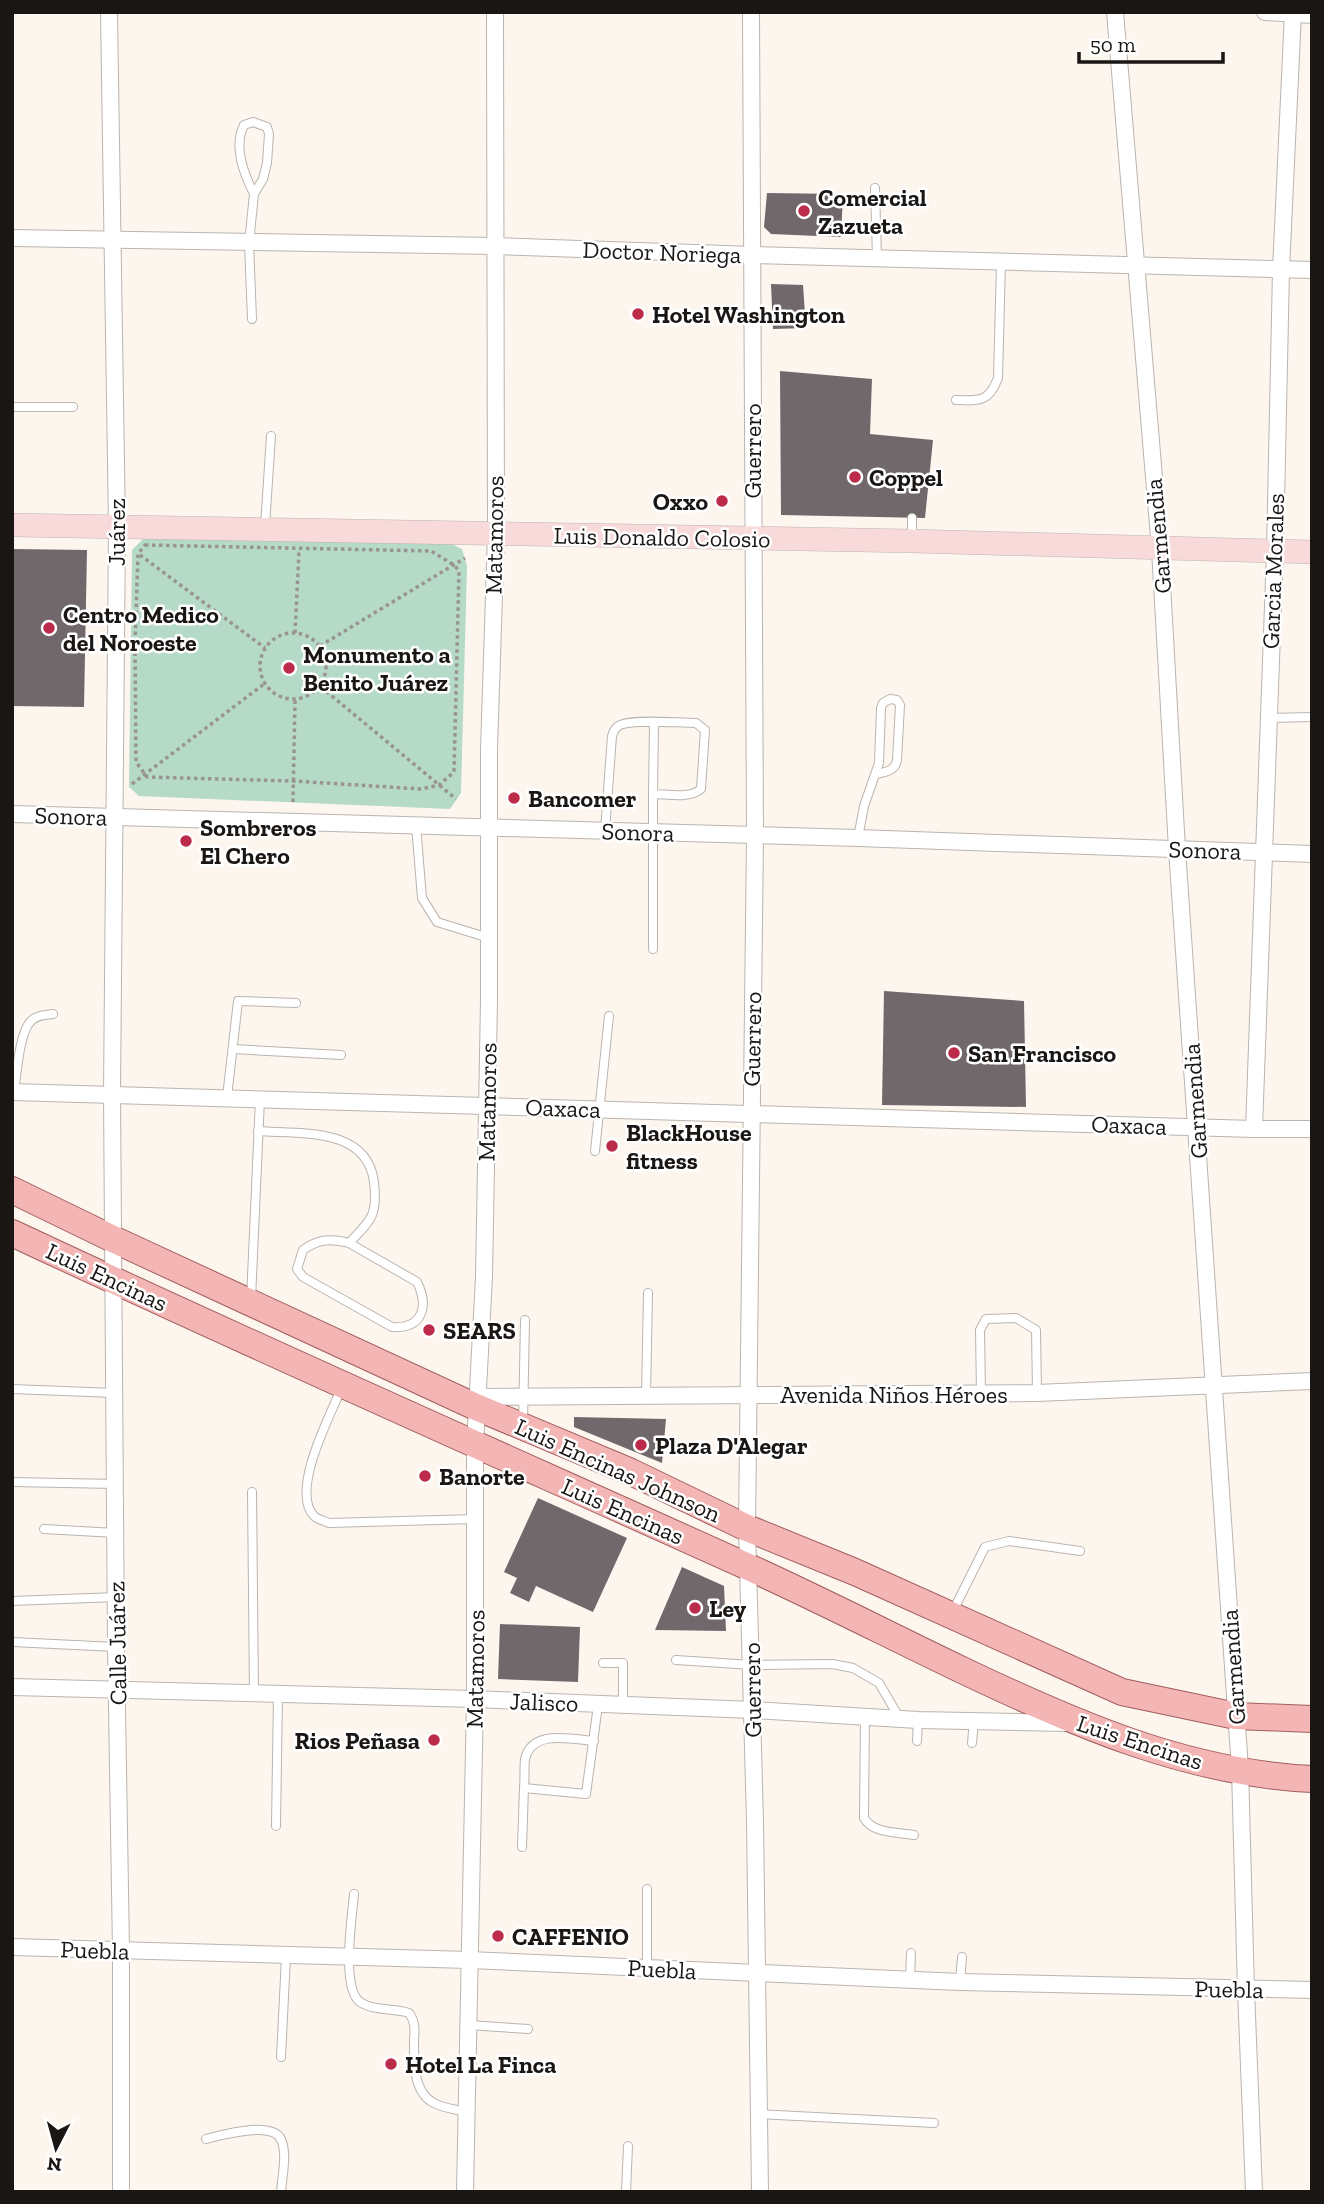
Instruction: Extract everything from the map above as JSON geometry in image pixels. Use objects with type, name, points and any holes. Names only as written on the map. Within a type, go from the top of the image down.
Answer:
[{"type":"main road","name":"Luis Donaldo Colosio","points":[[12,524],[912,541],[1312,552]]},
{"type":"main road","name":"Luis Encinas Johnson","points":[[12,1190],[250,1302],[477,1402],[523,1427],[631,1472],[747,1528],[1122,1692],[1236,1716],[1312,1718]]},
{"type":"main road","name":"Luis Encinas","points":[[12,1233],[342,1387],[748,1567],[1076,1723],[1194,1762],[1240,1771],[1312,1779]]},
{"type":"street","name":"Juárez","points":[[109,12],[117,528],[112,1094]]},
{"type":"street","name":"Matamoros","points":[[465,2192],[475,1699],[475,1445],[484,1277],[489,827],[496,533],[495,12]]},
{"type":"street","name":"Guerrero","points":[[751,12],[755,835],[747,1528],[753,1710],[760,2192]]},
{"type":"street","name":"Garmendia","points":[[1115,12],[1160,549],[1177,849],[1240,1771],[1245,1990],[1254,2192]]},
{"type":"street","points":[[1265,12],[1312,15]]},
{"type":"street","name":"Garcia Morales","points":[[1254,1129],[1275,551],[1281,270],[1292,13]]},
{"type":"street","name":"Doctor Noriega","points":[[12,238],[495,246],[1312,270]]},
{"type":"street","name":"Sonora","points":[[12,814],[1312,853]]},
{"type":"street","name":"Oaxaca","points":[[13,1092],[1312,1129]]},
{"type":"street","name":"Calle Juárez","points":[[112,1094],[121,2192]]},
{"type":"street","name":"Avenida Niños Héroes","points":[[477,1402],[524,1397],[1037,1393],[1312,1381]]},
{"type":"street","name":"Jalisco","points":[[12,1686],[475,1699],[753,1710],[918,1720],[1076,1723]]},
{"type":"street","name":"Puebla","points":[[12,1947],[286,1957],[469,1960],[960,1982],[1312,1990]]},
{"type":"lane","points":[[252,319],[249,243],[254,194],[263,179],[267,163],[269,134],[267,127],[253,122],[244,125],[241,131],[241,163],[254,194]]},
{"type":"lane","points":[[875,188],[877,258]]},
{"type":"lane","points":[[957,400],[975,401],[986,398],[998,378],[1001,262]]},
{"type":"lane","points":[[12,407],[73,407]]},
{"type":"lane","points":[[265,529],[271,436]]},
{"type":"lane","points":[[912,518],[912,541]]},
{"type":"lane","points":[[858,838],[864,806],[879,763],[883,703],[890,699],[897,700],[901,713],[896,765],[887,772],[876,774]]},
{"type":"lane","points":[[1269,718],[1312,717]]},
{"type":"lane","points":[[653,723],[653,949]]},
{"type":"lane","points":[[606,831],[612,736],[615,728],[621,724],[702,725],[705,730],[701,789],[697,793],[688,794],[653,794]]},
{"type":"lane","points":[[416,825],[422,898],[437,922],[489,938]]},
{"type":"lane","points":[[227,1097],[238,1001],[296,1003]]},
{"type":"lane","points":[[13,1092],[22,1043],[30,1021],[52,1014]]},
{"type":"lane","points":[[595,1151],[609,1016]]},
{"type":"lane","points":[[233,1049],[341,1055]]},
{"type":"lane","points":[[250,1302],[260,1098]]},
{"type":"lane","points":[[258,1131],[328,1135],[355,1146],[366,1159],[373,1171],[375,1209],[373,1217],[349,1243]]},
{"type":"lane","points":[[332,1238],[349,1243],[417,1282],[425,1304],[422,1314],[402,1328],[392,1327],[303,1277],[297,1269],[303,1250],[311,1244],[332,1238]]},
{"type":"lane","points":[[646,1396],[648,1293]]},
{"type":"lane","points":[[981,1394],[981,1330],[986,1319],[1016,1318],[1036,1330],[1037,1393]]},
{"type":"lane","points":[[523,1427],[525,1320]]},
{"type":"lane","points":[[342,1387],[308,1474],[306,1503],[314,1517],[329,1523],[475,1519]]},
{"type":"lane","points":[[12,1389],[115,1393]]},
{"type":"lane","points":[[12,1482],[116,1484]]},
{"type":"lane","points":[[252,1492],[254,1694]]},
{"type":"lane","points":[[44,1529],[116,1533]]},
{"type":"lane","points":[[951,1615],[985,1547],[1009,1541],[1080,1551]]},
{"type":"lane","points":[[12,1601],[116,1597]]},
{"type":"lane","points":[[12,1642],[116,1647]]},
{"type":"lane","points":[[677,1660],[752,1665],[832,1664],[853,1668],[879,1683],[900,1719]]},
{"type":"lane","points":[[603,1663],[623,1663],[623,1705]]},
{"type":"lane","points":[[276,1826],[278,1695]]},
{"type":"lane","points":[[524,1788],[586,1794],[598,1704]]},
{"type":"lane","points":[[865,1717],[864,1818],[874,1829],[914,1835]]},
{"type":"lane","points":[[917,1741],[918,1720]]},
{"type":"lane","points":[[972,1743],[974,1721]]},
{"type":"lane","points":[[522,1847],[525,1760],[530,1748],[536,1741],[548,1738],[594,1741]]},
{"type":"lane","points":[[647,1889],[647,1969]]},
{"type":"lane","points":[[354,1895],[349,1958],[355,1996],[361,2003],[372,2007],[408,2013],[415,2028],[415,2069],[420,2089],[425,2097],[435,2104],[465,2112]]},
{"type":"lane","points":[[910,1979],[911,1953]]},
{"type":"lane","points":[[281,2057],[286,1957]]},
{"type":"lane","points":[[960,1982],[962,1957]]},
{"type":"lane","points":[[468,2025],[528,2029]]},
{"type":"lane","points":[[758,2114],[934,2123]]},
{"type":"lane","points":[[206,2139],[244,2130],[278,2134],[283,2149],[281,2192]]},
{"type":"lane","points":[[626,2192],[628,2146]]},
{"type":"path","points":[[295,633],[299,538]]},
{"type":"path","points":[[145,545],[431,551],[454,565],[459,571],[454,772],[439,785],[421,789],[293,781],[147,777],[136,762],[135,644],[138,554],[145,545]]},
{"type":"path","points":[[132,550],[265,648]]},
{"type":"path","points":[[319,646],[465,558]]},
{"type":"path","points":[[295,633],[304,635],[319,646],[326,666],[325,677],[320,686],[305,698],[277,696],[264,684],[259,666],[265,648],[278,636],[295,633]]},
{"type":"path","points":[[129,787],[264,684]]},
{"type":"path","points":[[320,686],[456,799]]},
{"type":"path","points":[[293,802],[295,699]]},
{"type":"green space","points":[[145,537],[448,542],[462,549],[467,566],[461,793],[450,809],[139,796],[129,787],[132,550]]},
{"type":"building","name":"Comercial Zazueta","points":[[767,193],[843,194],[841,237],[771,234],[764,227]]},
{"type":"building","points":[[771,284],[803,285],[806,328],[773,329]]},
{"type":"building","name":"Coppel","points":[[780,371],[872,379],[870,434],[933,440],[925,518],[781,515]]},
{"type":"building","name":"Centro Medico del Noroeste","points":[[12,549],[87,550],[84,707],[12,706]]},
{"type":"building","name":"San Francisco","points":[[884,991],[1024,1001],[1026,1107],[882,1105]]},
{"type":"building","name":"Plaza D'Alegar","points":[[574,1417],[666,1419],[662,1463],[574,1427]]},
{"type":"building","points":[[538,1498],[627,1538],[593,1612],[536,1586],[529,1602],[510,1593],[517,1578],[504,1572]]},
{"type":"building","name":"Ley","points":[[682,1567],[724,1586],[726,1631],[655,1630]]},
{"type":"building","points":[[500,1624],[580,1627],[578,1682],[498,1679]]},
{"type":"place","name":"Comercial Zazueta","points":[[804,211]]},
{"type":"place","name":"Hotel Washington","points":[[638,314]]},
{"type":"place","name":"Coppel","points":[[855,477]]},
{"type":"place","name":"Oxxo","points":[[722,501]]},
{"type":"place","name":"Centro Medico del Noroeste","points":[[49,628]]},
{"type":"place","name":"Monumento a Benito Juárez","points":[[289,668]]},
{"type":"place","name":"Bancomer","points":[[514,798]]},
{"type":"place","name":"Sombreros El Chero","points":[[186,841]]},
{"type":"place","name":"San Francisco","points":[[954,1053]]},
{"type":"place","name":"BlackHouse fitness","points":[[612,1146]]},
{"type":"place","name":"SEARS","points":[[429,1330]]},
{"type":"place","name":"Plaza D'Alegar","points":[[641,1445]]},
{"type":"place","name":"Banorte","points":[[425,1476]]},
{"type":"place","name":"Ley","points":[[695,1608]]},
{"type":"place","name":"Rios Peñasa","points":[[434,1740]]},
{"type":"place","name":"CAFFENIO","points":[[498,1936]]},
{"type":"place","name":"Hotel La Finca","points":[[391,2064]]}]
